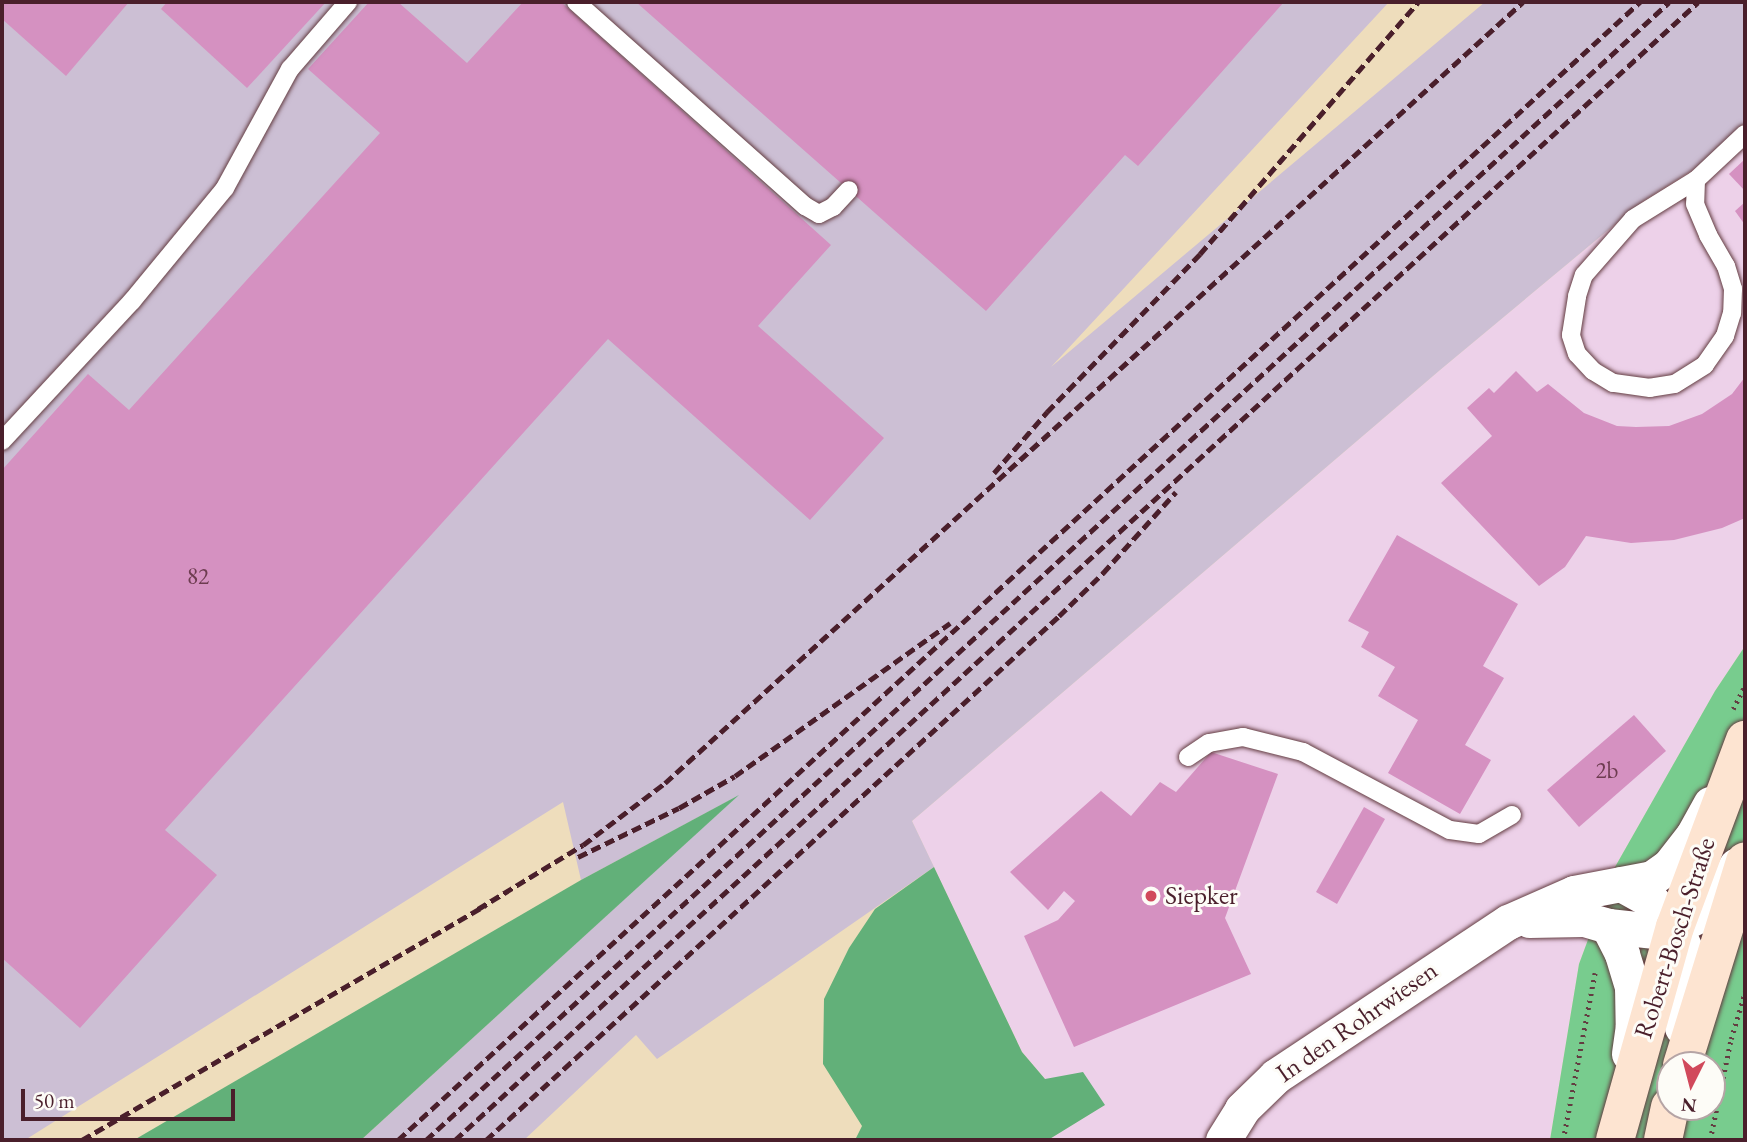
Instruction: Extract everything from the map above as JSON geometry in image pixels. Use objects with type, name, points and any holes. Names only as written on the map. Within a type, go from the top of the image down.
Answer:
[{"type":"main road","name":"Robert-Bosch-Straße","points":[[1619,1124],[1675,927],[1742,746]]},
{"type":"main road","name":"Robert-Bosch-Straße","points":[[1686,1051],[1745,862]]},
{"type":"main road","points":[[1663,1140],[1667,1121]]},
{"type":"street","name":"In den Rohrwiesen","points":[[1223,1140],[1242,1108],[1276,1076],[1508,922],[1574,893],[1652,878],[1669,866],[1692,837],[1742,746]]},
{"type":"street","name":"In den Rohrwiesen","points":[[1508,922],[1550,917],[1584,919],[1608,926],[1655,931],[1675,927],[1702,914],[1718,898],[1745,850]]},
{"type":"street","points":[[1621,884],[1652,901],[1675,927],[1687,953],[1689,982],[1679,1051]]},
{"type":"street","points":[[1608,926],[1622,954],[1632,986],[1633,1025],[1619,1124]]},
{"type":"lane","points":[[2,441],[132,301],[225,188],[290,69],[348,2]]},
{"type":"lane","points":[[576,2],[805,206],[819,214],[833,207],[849,190]]},
{"type":"lane","points":[[1696,180],[1695,204],[1708,235],[1726,266],[1732,289],[1732,313],[1724,336],[1705,365],[1685,379],[1650,388],[1614,383],[1592,371],[1577,354],[1572,335],[1577,296],[1584,275],[1633,219],[1696,180],[1745,134]]},
{"type":"lane","points":[[1188,757],[1209,743],[1243,737],[1303,752],[1450,830],[1479,834],[1512,815]]},
{"type":"path","points":[[1710,1140],[1731,1039],[1745,992]]},
{"type":"shaded area","points":[[2,2],[1389,2],[1051,367],[1485,2],[1745,2],[1745,122],[1710,159],[1643,201],[1440,370],[912,821],[934,867],[657,1059],[636,1035],[524,1140],[361,1140],[736,797],[581,880],[563,802],[25,1140],[2,1140]]},
{"type":"shaded area","points":[[1745,122],[1745,646],[1715,691],[1615,867],[1579,964],[1550,1140],[1048,1140],[1104,1105],[1045,1079],[1022,1052],[912,821],[1440,370],[1643,201],[1710,159]]},
{"type":"green space","points":[[1745,646],[1745,1140],[1550,1140],[1579,964],[1615,867],[1715,691]]},
{"type":"green space","points":[[739,795],[361,1140],[134,1140],[581,880]]},
{"type":"green space","points":[[934,867],[1022,1052],[1045,1079],[1083,1072],[1105,1105],[1048,1140],[855,1140],[862,1126],[823,1064],[824,999],[849,948],[875,909]]},
{"type":"building","points":[[2,2],[129,2],[66,76],[2,19]]},
{"type":"building","points":[[167,2],[326,2],[247,88],[161,9]]},
{"type":"building","points":[[369,2],[398,2],[467,63],[523,2],[561,2],[831,245],[758,326],[884,438],[810,520],[608,339],[165,830],[217,875],[80,1028],[2,958],[2,470],[88,374],[129,410],[380,133],[308,69]]},
{"type":"building","points":[[636,2],[1284,2],[1138,166],[1125,155],[986,311]]},
{"type":"building","points":[[1745,159],[1745,191],[1729,174]]},
{"type":"building","points":[[1745,202],[1745,225],[1735,211]]},
{"type":"building","points":[[1516,371],[1537,392],[1548,384],[1584,413],[1617,426],[1636,427],[1669,426],[1702,414],[1732,394],[1745,377],[1745,518],[1722,528],[1674,540],[1631,543],[1586,536],[1565,567],[1539,586],[1441,483],[1492,436],[1467,408],[1489,388],[1494,393]]},
{"type":"building","points":[[1397,535],[1518,604],[1483,666],[1504,678],[1465,745],[1491,760],[1460,814],[1388,773],[1418,720],[1378,696],[1395,667],[1361,647],[1369,632],[1348,621]]},
{"type":"building","points":[[1634,715],[1666,751],[1579,827],[1547,790]]},
{"type":"building","name":"Siepker","points":[[1211,752],[1278,774],[1225,918],[1251,974],[1074,1047],[1024,936],[1058,920],[1075,901],[1064,891],[1048,910],[1010,872],[1101,791],[1131,816],[1160,782],[1176,792]]},
{"type":"building","points":[[1364,807],[1385,819],[1337,904],[1316,892]]},
{"type":"railway","points":[[994,473],[1047,412],[1200,254],[1418,2]]},
{"type":"railway","points":[[478,909],[583,845],[665,783],[1523,2]]},
{"type":"railway","points":[[398,1140],[1640,2]]},
{"type":"railway","points":[[426,1140],[1669,2]]},
{"type":"railway","points":[[455,1140],[1698,2]]},
{"type":"railway","points":[[486,1140],[1059,616],[1103,573],[1176,492]]},
{"type":"railway","points":[[578,857],[679,808],[735,776],[950,623]]},
{"type":"railway","points":[[82,1140],[485,905]]},
{"type":"place","name":"Siepker","points":[[1151,896]]}]
